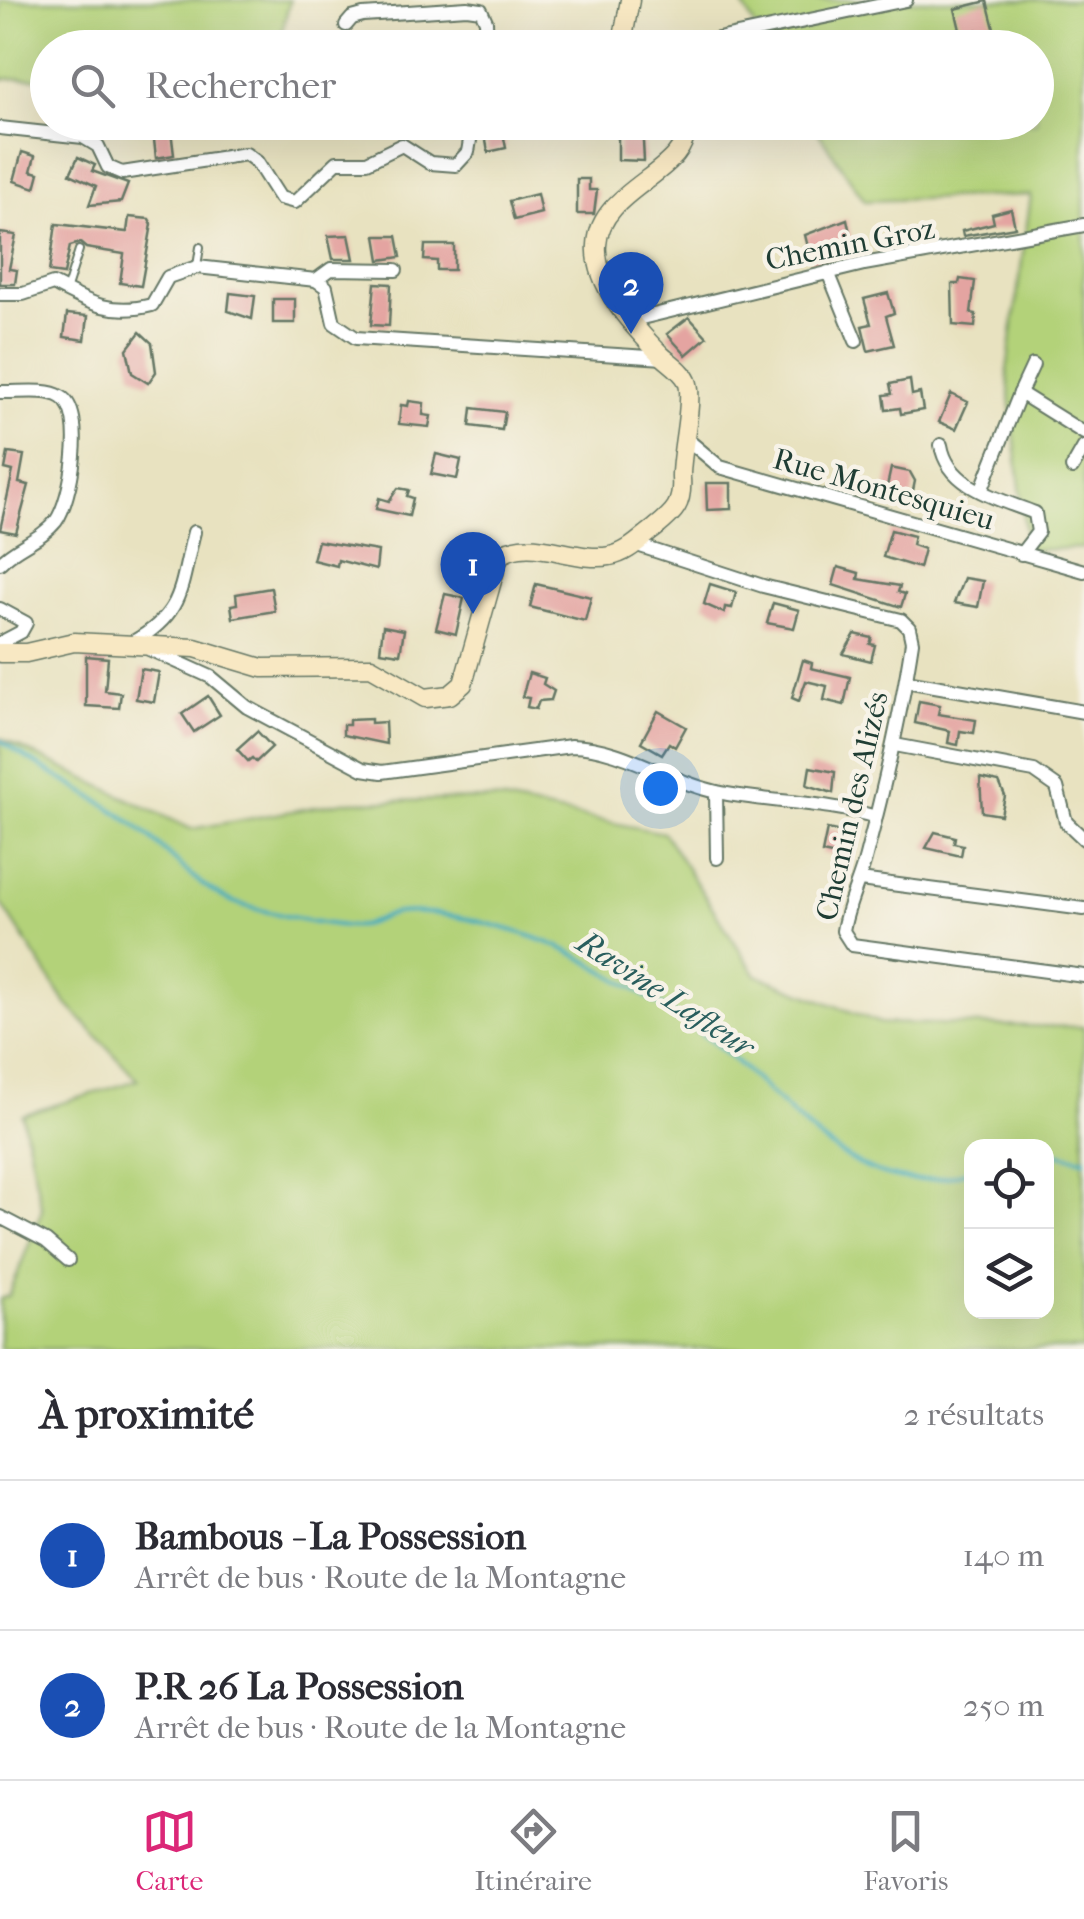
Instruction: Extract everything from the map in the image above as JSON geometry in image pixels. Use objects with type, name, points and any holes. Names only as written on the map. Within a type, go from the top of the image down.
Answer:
[{"type":"main road","points":[[624,30],[630,0]]},
{"type":"main road","points":[[0,653],[26,653],[74,642],[133,642],[195,648],[262,668],[371,667],[425,698],[442,697],[463,684],[500,556],[522,547],[575,558],[600,557],[634,544],[669,517],[682,500],[682,434],[690,405],[688,382],[628,321],[598,263],[599,230],[625,194],[675,158],[684,140]]},
{"type":"street","points":[[762,30],[906,0]]},
{"type":"street","points":[[346,26],[363,15],[467,8],[481,10],[486,30]]},
{"type":"street","points":[[0,128],[30,131]]},
{"type":"street","points":[[88,140],[98,146],[105,165],[122,172],[246,154],[257,162],[280,198],[295,202],[333,164],[367,162],[394,147],[408,146],[440,166],[456,165],[468,152],[470,140]]},
{"type":"street","name":"Chemin Groz","points":[[628,321],[828,272],[1084,224]]},
{"type":"street","points":[[0,294],[23,294],[46,283],[103,309],[147,306],[158,300],[168,276],[197,267],[316,280],[326,288],[334,324],[356,338],[664,358]]},
{"type":"street","points":[[316,280],[332,268],[396,270]]},
{"type":"street","points":[[828,272],[856,341]]},
{"type":"street","points":[[981,491],[1033,365]]},
{"type":"street","points":[[0,392],[54,394],[69,403],[76,418],[74,450],[59,516],[38,537],[0,562]]},
{"type":"street","points":[[1020,393],[1084,433]]},
{"type":"street","name":"Rue Montesquieu","points":[[682,434],[720,467],[1084,571]]},
{"type":"street","points":[[941,445],[945,460],[959,478],[1035,513],[1038,532],[1021,554]]},
{"type":"street","points":[[1072,468],[1084,447]]},
{"type":"street","points":[[133,642],[161,626],[173,611],[194,532]]},
{"type":"street","name":"Chemin des Alizés","points":[[634,544],[763,586],[901,620],[910,628],[912,642],[895,745],[843,931],[852,945],[1084,976]]},
{"type":"street","points":[[0,610],[26,623],[20,632],[0,642]]},
{"type":"street","points":[[133,642],[211,676],[247,707],[363,769],[382,772],[571,746],[596,746],[716,792],[840,806],[876,817]]},
{"type":"street","name":"Chemin des Alizés","points":[[906,682],[1084,712]]},
{"type":"street","points":[[895,745],[1034,771],[1057,787],[1066,822],[1084,839]]},
{"type":"street","points":[[716,792],[717,858]]},
{"type":"street","points":[[860,880],[1084,909]]},
{"type":"street","points":[[0,1218],[46,1241],[68,1260]]},
{"type":"lane","points":[[197,267],[200,248]]},
{"type":"lane","points":[[66,292],[79,250]]},
{"type":"green space","points":[[0,0],[290,0],[282,30],[30,30],[30,78],[0,79]]},
{"type":"green space","points":[[740,0],[1084,0],[1084,548],[1027,550],[1007,370],[1031,195],[865,201],[824,140],[1054,140],[1054,30],[757,30]]},
{"type":"green space","points":[[0,738],[191,829],[343,802],[494,799],[664,833],[756,975],[880,1023],[1084,1027],[1084,1349],[0,1349],[0,1299],[9,1296],[42,1210],[22,1115],[138,1080],[65,1002],[0,901]]},
{"type":"building","points":[[987,1],[994,30],[960,30],[955,9]]},
{"type":"building","points":[[154,140],[172,140],[174,155],[156,158]]},
{"type":"building","points":[[486,140],[504,140],[506,148],[488,152]]},
{"type":"building","points":[[618,140],[643,140],[644,161],[618,160]]},
{"type":"building","points":[[22,152],[35,156],[31,171],[39,173],[35,188],[14,181]]},
{"type":"building","points":[[78,157],[95,165],[92,171],[128,184],[121,202],[89,205],[96,186],[70,174]]},
{"type":"building","points":[[577,179],[589,179],[589,190],[597,190],[594,214],[577,214]]},
{"type":"building","points":[[537,194],[541,213],[514,220],[509,201]]},
{"type":"building","points":[[1011,209],[1015,227],[963,236],[962,231],[994,223],[992,214]]},
{"type":"building","points":[[129,217],[149,219],[152,224],[141,286],[120,283],[124,254],[86,248],[80,243],[70,246],[64,274],[49,272],[56,224],[127,232]]},
{"type":"building","points":[[847,219],[851,238],[821,245],[825,260],[812,263],[805,235]]},
{"type":"building","points":[[0,233],[16,235],[9,269],[17,270],[15,284],[0,284]]},
{"type":"building","points":[[349,235],[354,259],[333,259],[328,236]]},
{"type":"building","points":[[376,236],[397,236],[401,257],[380,260]]},
{"type":"building","points":[[425,245],[454,245],[454,270],[437,270],[437,261],[424,260]]},
{"type":"building","points":[[960,279],[975,281],[971,313],[976,314],[975,327],[953,325],[952,284],[959,284]]},
{"type":"building","points":[[375,283],[391,284],[389,326],[371,325]]},
{"type":"building","points":[[230,293],[255,296],[252,319],[228,311]]},
{"type":"building","points":[[888,293],[894,313],[886,316],[894,345],[868,351],[862,326],[871,324],[864,299]]},
{"type":"building","points":[[273,299],[295,299],[295,323],[273,323]]},
{"type":"building","points":[[67,314],[88,316],[85,340],[64,337]]},
{"type":"building","points":[[689,317],[707,337],[686,355],[667,334]]},
{"type":"building","points":[[140,332],[152,343],[156,372],[148,383],[132,373],[127,349]]},
{"type":"building","points":[[910,380],[912,395],[920,393],[923,410],[901,414],[900,408],[886,410],[884,395],[892,394],[890,384]]},
{"type":"building","points":[[951,394],[968,402],[956,429],[939,422]]},
{"type":"building","points":[[409,401],[424,403],[423,415],[431,416],[429,427],[399,424],[401,405],[408,406]]},
{"type":"building","points":[[472,408],[505,412],[502,430],[470,426]]},
{"type":"building","points":[[8,453],[24,455],[19,483],[29,485],[16,533],[0,530],[13,471],[5,469]]},
{"type":"building","points":[[436,454],[461,460],[457,479],[431,474]]},
{"type":"building","points":[[891,468],[910,472],[915,481],[910,505],[899,502],[901,494],[886,491]]},
{"type":"building","points":[[706,483],[731,483],[731,509],[707,510]]},
{"type":"building","points":[[398,488],[409,490],[407,496],[413,498],[409,516],[376,509],[379,498],[389,501]]},
{"type":"building","points":[[891,530],[914,536],[912,545],[924,549],[919,568],[883,557]]},
{"type":"building","points":[[318,541],[378,551],[376,570],[338,560],[337,566],[313,560]]},
{"type":"building","points":[[838,567],[859,573],[858,579],[900,586],[898,592],[905,594],[901,607],[833,585]]},
{"type":"building","points":[[964,578],[983,581],[978,607],[954,603]]},
{"type":"building","points":[[536,584],[591,597],[585,621],[530,607]]},
{"type":"building","points":[[710,584],[736,592],[732,608],[725,607],[724,613],[704,604]]},
{"type":"building","points":[[271,588],[275,611],[233,618],[231,605],[237,604],[236,594]]},
{"type":"building","points":[[445,594],[464,598],[456,634],[436,629]]},
{"type":"building","points":[[773,603],[799,610],[794,628],[767,623]]},
{"type":"building","points":[[383,626],[404,630],[400,654],[380,651]]},
{"type":"building","points":[[855,634],[872,638],[870,644],[875,645],[871,661],[843,654]]},
{"type":"building","points":[[86,656],[108,658],[105,691],[121,693],[119,708],[86,706]]},
{"type":"building","points":[[803,660],[812,663],[811,668],[850,677],[844,705],[824,700],[827,686],[806,681],[799,701],[792,698]]},
{"type":"building","points":[[141,669],[159,672],[154,702],[136,699]]},
{"type":"building","points":[[529,673],[545,678],[543,684],[554,691],[551,700],[539,701],[536,709],[527,707],[529,698],[522,697]]},
{"type":"building","points":[[208,696],[220,715],[194,732],[182,714]]},
{"type":"building","points":[[919,701],[940,705],[938,714],[976,720],[974,733],[960,731],[958,745],[948,743],[950,731],[915,723]]},
{"type":"building","points":[[658,711],[686,727],[675,747],[669,743],[662,754],[641,742]]},
{"type":"building","points":[[371,719],[371,723],[385,722],[386,744],[343,735],[343,725],[349,725],[349,720]]},
{"type":"building","points":[[257,731],[272,747],[256,762],[252,758],[248,761],[237,749]]},
{"type":"building","points":[[810,767],[835,772],[833,793],[807,785]]},
{"type":"building","points":[[980,778],[999,782],[1005,796],[1001,815],[982,812]]},
{"type":"building","points":[[827,829],[851,834],[846,858],[822,853]]},
{"type":"building","points":[[935,832],[955,837],[954,843],[963,845],[961,856],[926,848]]},
{"type":"waterway","points":[[0,740],[123,817],[200,882],[227,899],[284,916],[350,926],[365,925],[397,913],[441,915],[494,925],[545,941],[641,993],[696,1030],[838,1152],[868,1168],[900,1178],[935,1179],[964,1171]]},
{"type":"waterway","name":"Ravine Lafleur","points":[[1054,1153],[1084,1159]]},
{"type":"place","name":"P.R 26 La Possession","points":[[631,334]]},
{"type":"place","name":"Bambous - La Possession","points":[[473,614]]}]
